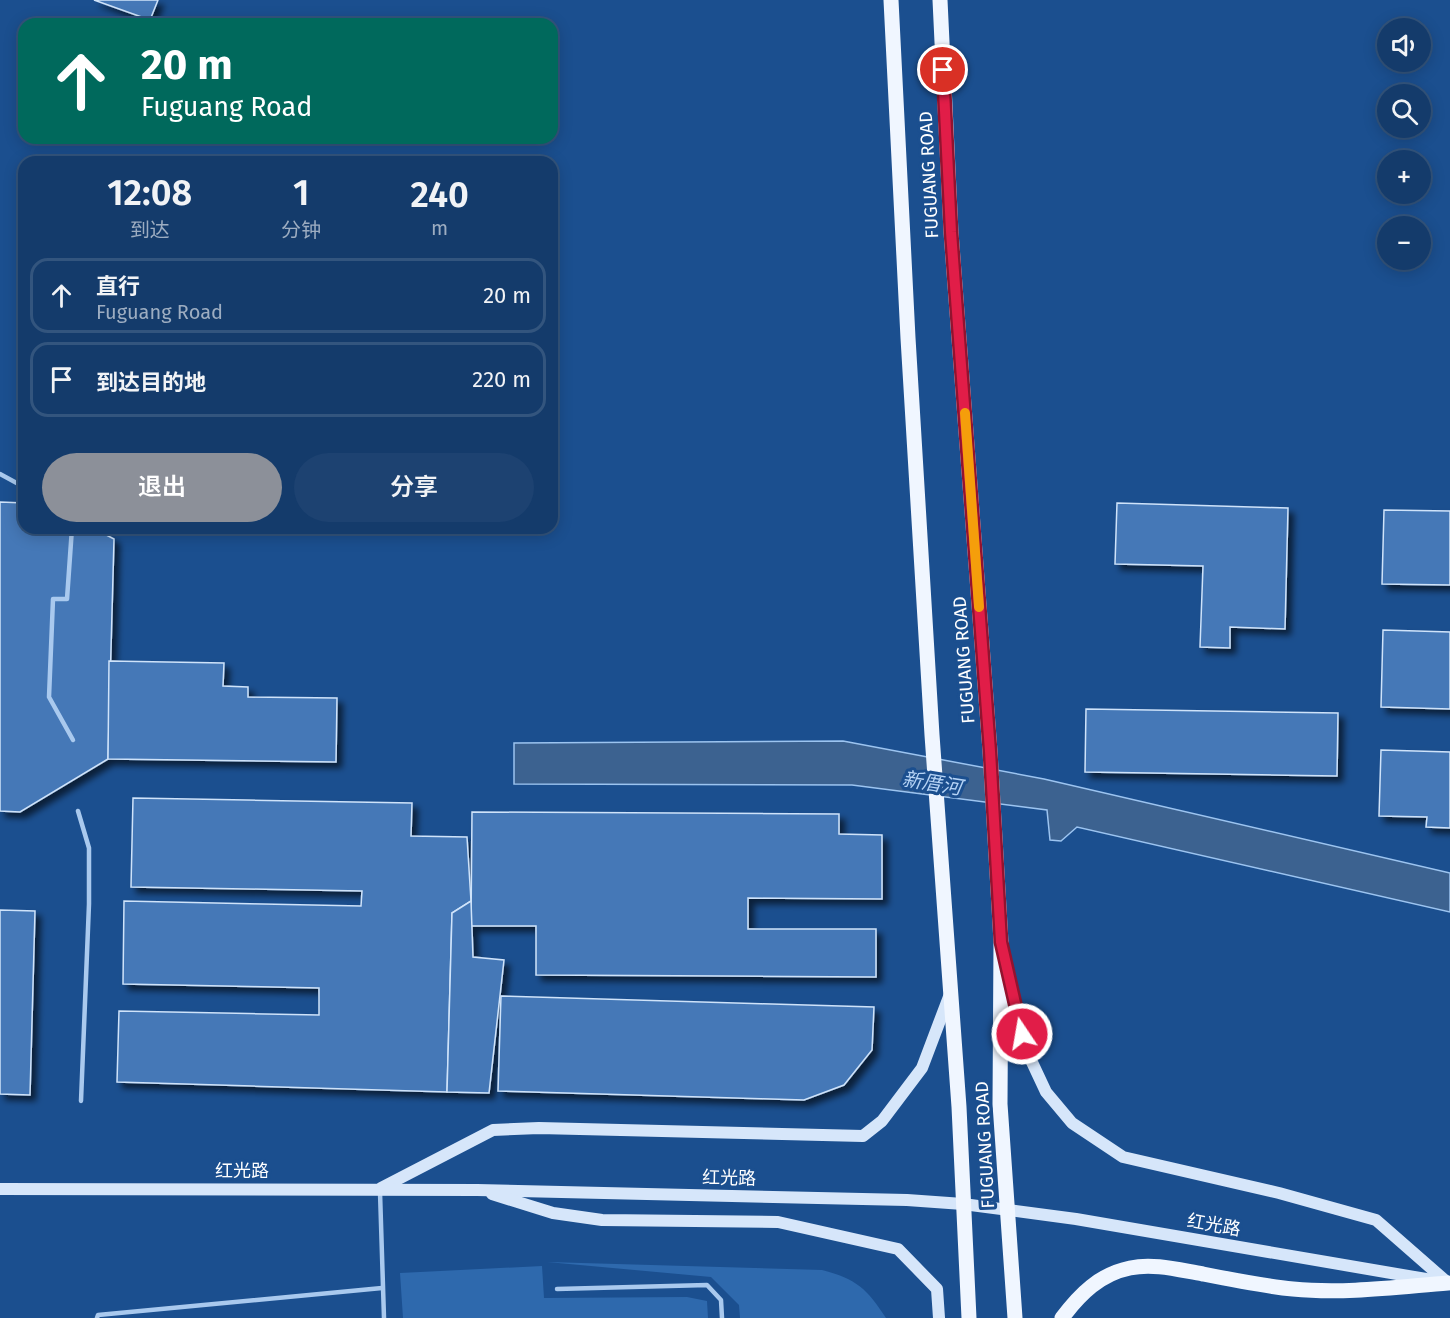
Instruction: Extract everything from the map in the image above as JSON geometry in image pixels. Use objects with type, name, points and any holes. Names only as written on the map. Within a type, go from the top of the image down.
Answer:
[{"type":"main road","name":"FUGUANG ROAD","points":[[891,0],[908,338],[932,735],[951,990],[969,1318]]},
{"type":"main road","name":"FUGUANG ROAD","points":[[940,0],[951,232],[995,831],[1001,942],[1000,1104],[1015,1318]]},
{"type":"main road","points":[[1001,942],[1022,1034],[1031,1060],[1046,1092],[1072,1123],[1123,1157],[1279,1193],[1376,1220],[1449,1283]]},
{"type":"main road","points":[[380,1189],[493,1130],[539,1128],[863,1136],[882,1121],[922,1068],[951,990]]},
{"type":"main road","name":"红光路","points":[[0,1189],[477,1190],[906,1200],[1008,1209],[1449,1283]]},
{"type":"main road","points":[[477,1190],[553,1213],[602,1220],[778,1222],[898,1249],[937,1289],[939,1318]]},
{"type":"main road","points":[[1062,1318],[1075,1301],[1098,1280],[1119,1270],[1133,1267],[1166,1267],[1270,1286],[1317,1291],[1449,1283]]},
{"type":"lane","points":[[0,474],[18,484]]},
{"type":"lane","points":[[72,534],[68,599],[53,599],[49,697],[73,740]]},
{"type":"lane","points":[[78,811],[89,848],[81,1101]]},
{"type":"lane","points":[[380,1189],[384,1318]]},
{"type":"lane","points":[[557,1288],[706,1284],[721,1300],[722,1318]]},
{"type":"lane","points":[[97,1318],[98,1315],[382,1288]]},
{"type":"shaded area","points":[[547,1262],[822,1270],[844,1277],[860,1286],[886,1318],[740,1318],[739,1305],[711,1277]]},
{"type":"shaded area","points":[[542,1266],[544,1298],[687,1297],[707,1301],[708,1318],[403,1318],[400,1273]]},
{"type":"water","name":"新厝河","points":[[843,741],[1044,779],[1450,873],[1450,912],[1077,827],[1061,841],[1050,840],[1047,810],[852,785],[514,784],[514,743]]},
{"type":"building","points":[[94,0],[158,0],[151,18],[144,18]]},
{"type":"building","points":[[0,502],[18,503],[18,534],[104,534],[114,539],[108,759],[20,812],[0,811]]},
{"type":"building","points":[[1117,503],[1288,508],[1285,629],[1230,627],[1230,648],[1200,647],[1203,566],[1115,564]]},
{"type":"building","points":[[1384,510],[1450,511],[1450,585],[1382,584]]},
{"type":"building","points":[[1383,630],[1450,632],[1450,709],[1381,707]]},
{"type":"building","points":[[109,661],[224,663],[223,686],[248,687],[248,697],[337,698],[336,762],[108,759]]},
{"type":"building","points":[[1086,709],[1338,713],[1337,776],[1085,772]]},
{"type":"building","points":[[1381,750],[1450,752],[1450,828],[1426,827],[1427,817],[1379,816]]},
{"type":"building","points":[[133,798],[412,803],[411,836],[467,837],[471,901],[452,913],[447,1092],[117,1082],[119,1011],[319,1015],[319,988],[123,984],[124,901],[361,906],[362,891],[131,887]]},
{"type":"building","points":[[472,812],[839,814],[839,834],[882,835],[882,899],[748,898],[748,929],[876,929],[876,977],[536,975],[536,926],[471,926]]},
{"type":"building","points":[[471,901],[473,957],[504,960],[489,1093],[447,1092],[452,913]]},
{"type":"building","points":[[0,910],[35,911],[30,1095],[0,1094]]},
{"type":"building","points":[[501,996],[874,1007],[872,1050],[844,1085],[804,1100],[498,1091]]},
{"type":"slow traffic","points":[[965,413],[979,607]]},
{"type":"route","points":[[943,70],[951,232],[990,751],[1001,942],[1022,1034]]}]
